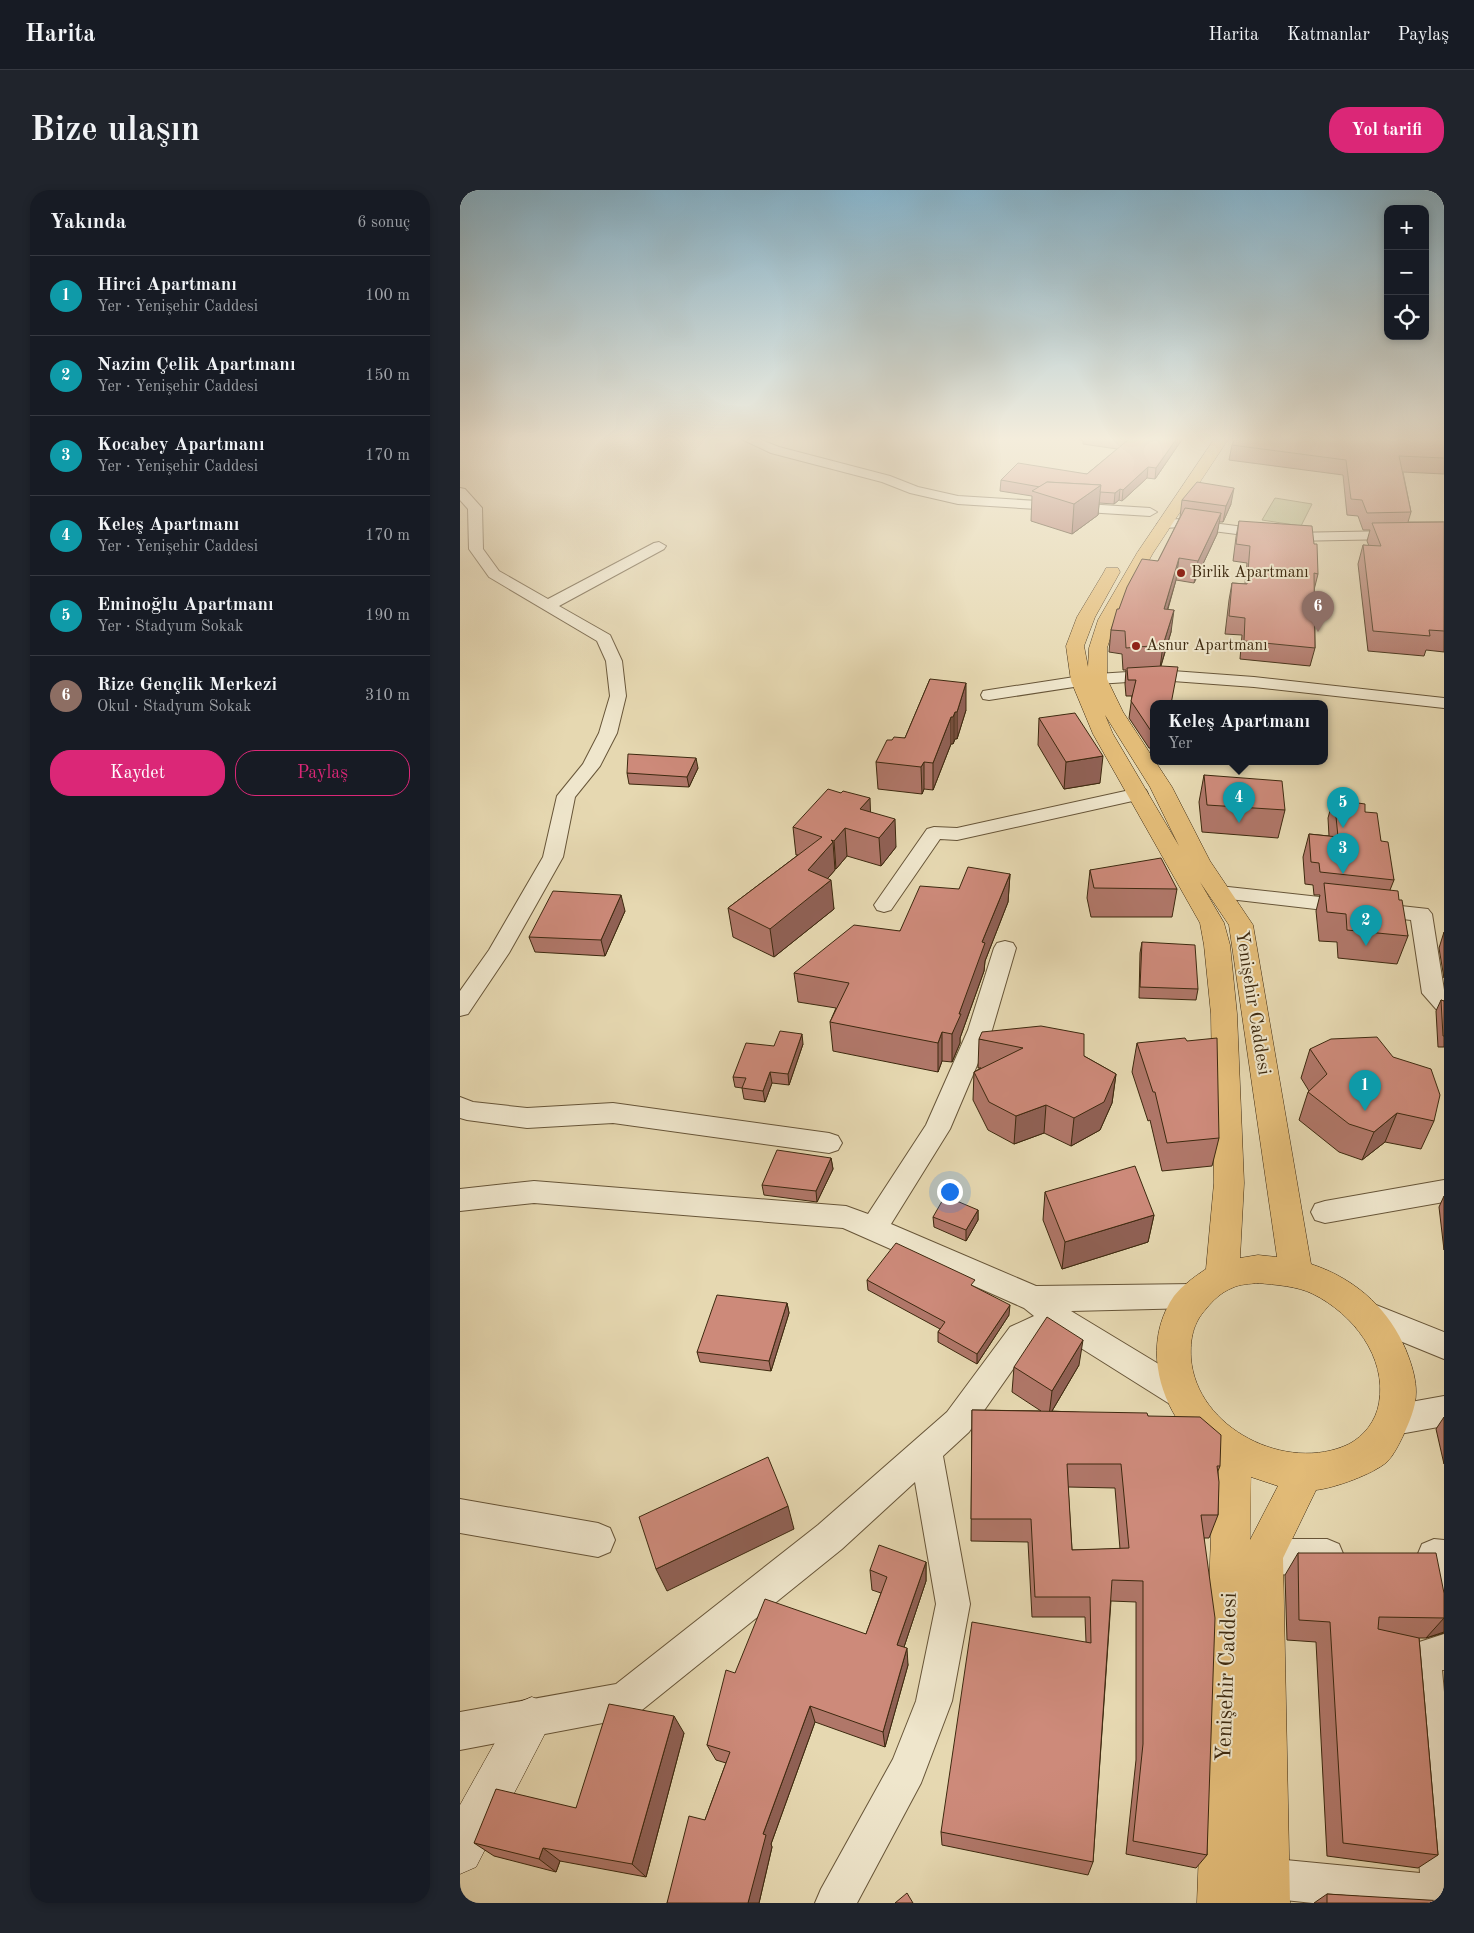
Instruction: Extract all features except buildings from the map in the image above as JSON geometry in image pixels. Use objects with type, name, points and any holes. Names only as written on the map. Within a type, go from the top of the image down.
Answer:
[{"type":"main road","points":[[1089,680],[1107,620],[1125,585],[1168,518]]},
{"type":"main road","points":[[1089,680],[1075,646],[1086,617],[1122,555]]},
{"type":"main road","name":"Yenişehir Caddesi","points":[[1089,680],[1104,734],[1212,923],[1217,945],[1224,1014],[1229,1183],[1222,1277]]},
{"type":"main road","name":"Yenişehir Caddesi","points":[[1089,680],[1113,712],[1161,787],[1198,861],[1241,925],[1296,1273]]},
{"type":"main road","points":[[1258,1269],[1296,1273],[1333,1288],[1366,1314],[1389,1347],[1399,1384],[1394,1420],[1374,1450],[1340,1468],[1305,1473],[1268,1466],[1233,1451],[1204,1426],[1184,1396],[1172,1360],[1176,1325],[1194,1296],[1222,1277],[1258,1269]]},
{"type":"main road","name":"Yenişehir Caddesi","points":[[1221,1903],[1233,1451]]},
{"type":"main road","name":"Yenişehir Caddesi","points":[[1266,1891],[1262,1556],[1305,1473]]},
{"type":"street","points":[[460,1008],[498,953],[553,857],[566,796],[591,766],[600,750],[608,733],[618,696],[614,661],[604,638],[494,574],[468,551],[473,518]]},
{"type":"street","points":[[1135,518],[1145,519]]},
{"type":"street","points":[[1164,524],[1181,523],[1291,537],[1444,534]]},
{"type":"street","points":[[547,606],[659,546]]},
{"type":"street","points":[[988,695],[1089,680],[1169,676],[1254,682],[1444,703]]},
{"type":"street","points":[[884,905],[934,833],[957,834],[1139,794]]},
{"type":"street","points":[[1219,892],[1421,914],[1433,993],[1444,1003]]},
{"type":"street","points":[[873,1229],[937,1129],[980,1030],[1005,948]]},
{"type":"street","points":[[460,1106],[467,1110],[527,1118],[613,1113],[829,1143]]},
{"type":"street","points":[[1325,1212],[1444,1191]]},
{"type":"street","points":[[460,1200],[534,1192],[846,1217],[1047,1309],[1184,1396]]},
{"type":"street","points":[[460,1731],[624,1701],[830,1537],[958,1422],[1020,1336],[1047,1309],[1194,1296]]},
{"type":"street","points":[[1366,1314],[1444,1346]]},
{"type":"street","points":[[1394,1420],[1444,1411]]},
{"type":"street","points":[[835,1903],[908,1770],[934,1701],[953,1604],[926,1451]]},
{"type":"street","points":[[460,1516],[598,1540]]},
{"type":"street","points":[[1262,1556],[1358,1556]]},
{"type":"street","points":[[1428,1556],[1444,1612]]},
{"type":"street","points":[[1266,1891],[1443,1896],[1423,1658],[1444,1652]]},
{"type":"street","points":[[460,1851],[532,1718]]},
{"type":"green space","points":[[1263,518],[1305,518],[1301,526],[1262,520]]},
{"type":"place","name":"Birlik Apartmanı","points":[[1181,573]]},
{"type":"place","name":"Rize Gençlik Merkezi","points":[[1318,632]]},
{"type":"place","name":"Asnur Apartmanı","points":[[1136,646]]},
{"type":"place","name":"Keleş Apartmanı","points":[[1239,823]]},
{"type":"place","name":"Eminoğlu Apartmanı","points":[[1343,828]]},
{"type":"place","name":"Kocabey Apartmanı","points":[[1343,874]]},
{"type":"place","name":"Nazim Çelik Apartmanı","points":[[1366,946]]},
{"type":"place","name":"Hirci Apartmanı","points":[[1365,1111]]}]
